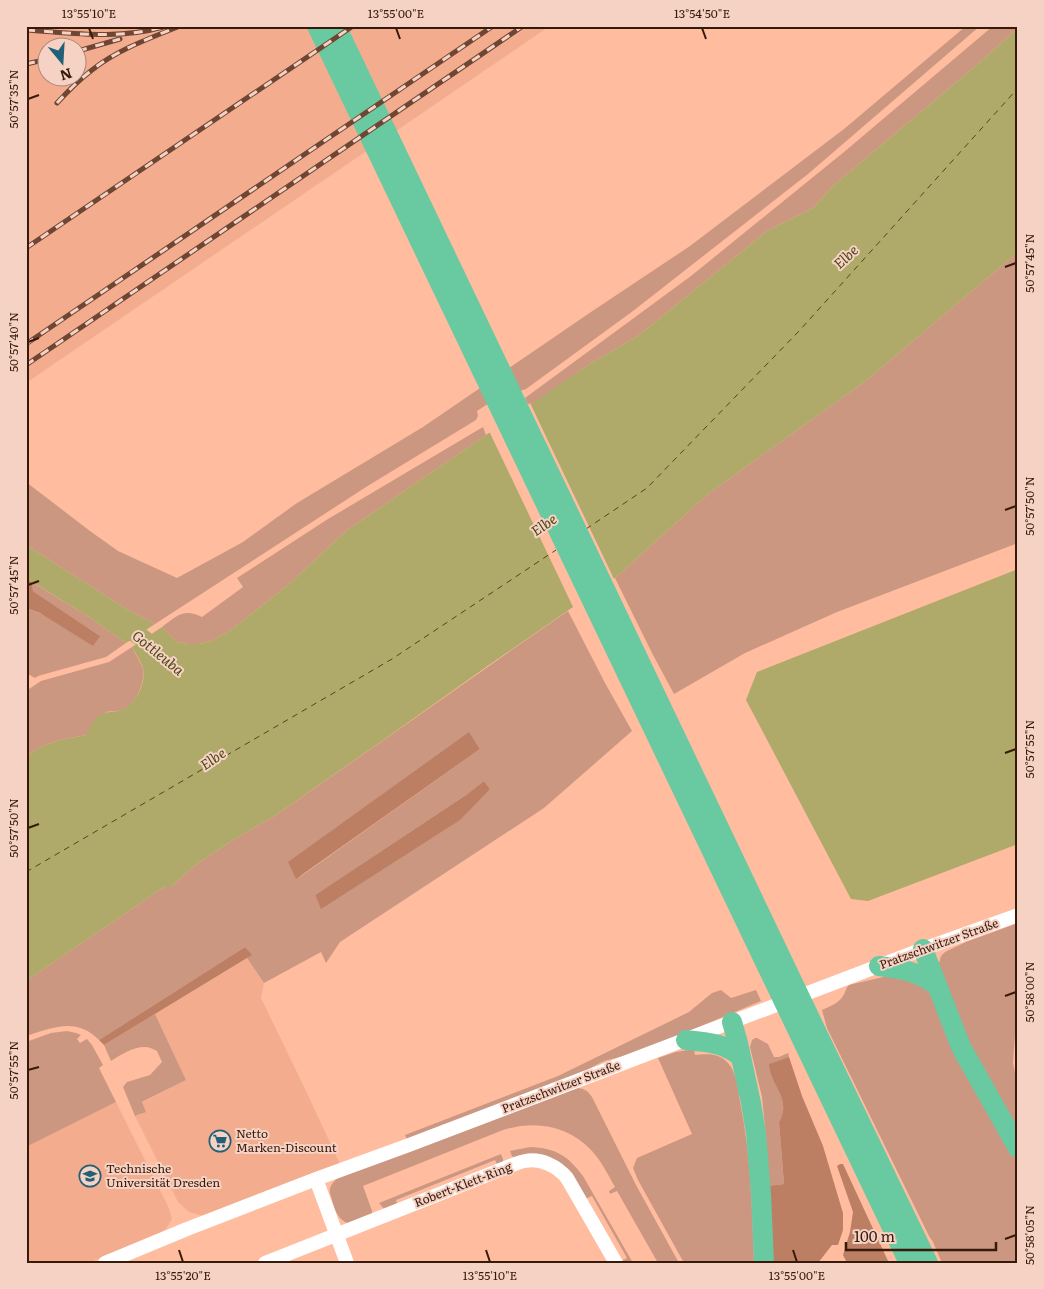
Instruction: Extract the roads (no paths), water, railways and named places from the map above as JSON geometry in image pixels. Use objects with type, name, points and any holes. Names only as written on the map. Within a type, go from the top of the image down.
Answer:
[{"type":"highway","points":[[317,26],[810,1036],[928,1263]]},
{"type":"highway","points":[[336,26],[810,1036],[907,1260]]},
{"type":"highway","points":[[923,949],[961,1047],[1018,1148]]},
{"type":"highway","points":[[879,966],[912,972],[936,985]]},
{"type":"highway","points":[[732,1022],[751,1103],[758,1156],[764,1263]]},
{"type":"highway","points":[[686,1040],[713,1043],[733,1051],[741,1057]]},
{"type":"street","name":"Pratzschwitzer Straße","points":[[105,1263],[316,1179],[418,1142],[923,949],[1018,915]]},
{"type":"street","name":"Robert-Klett-Ring","points":[[265,1263],[526,1161],[539,1161],[560,1170],[567,1178],[616,1263]]},
{"type":"street","points":[[316,1179],[347,1263]]},
{"type":"water","name":"Elbe","points":[[1018,28],[1018,252],[867,380],[708,494],[615,578],[273,817],[194,866],[171,887],[161,889],[26,981],[26,758],[46,745],[86,735],[93,722],[100,715],[121,710],[131,703],[139,693],[144,674],[142,665],[132,647],[162,627],[177,642],[188,644],[212,641],[231,630],[288,585],[346,531],[591,363],[638,336],[767,231],[813,208],[834,185]]},
{"type":"water","points":[[26,545],[125,608],[155,624],[126,643],[89,617],[26,578]]},
{"type":"water","points":[[1018,569],[1018,844],[868,901],[851,899],[746,700],[757,672]]},
{"type":"waterway","name":"Gottleuba","points":[[118,623],[144,639],[161,654]]},
{"type":"railway","points":[[57,103],[83,78],[112,56],[180,26]]},
{"type":"railway","points":[[26,248],[353,26]]},
{"type":"railway","points":[[26,344],[493,26]]},
{"type":"railway","points":[[26,365],[523,26]]},
{"type":"railway","points":[[26,30],[78,34],[112,34],[146,31],[163,27]]},
{"type":"railway","points":[[88,48],[120,39]]},
{"type":"railway","points":[[26,64],[38,61]]},
{"type":"place","name":"Netto Marken-Discount","points":[[220,1141]]},
{"type":"place","name":"Technische Universität Dresden","points":[[90,1176]]}]
